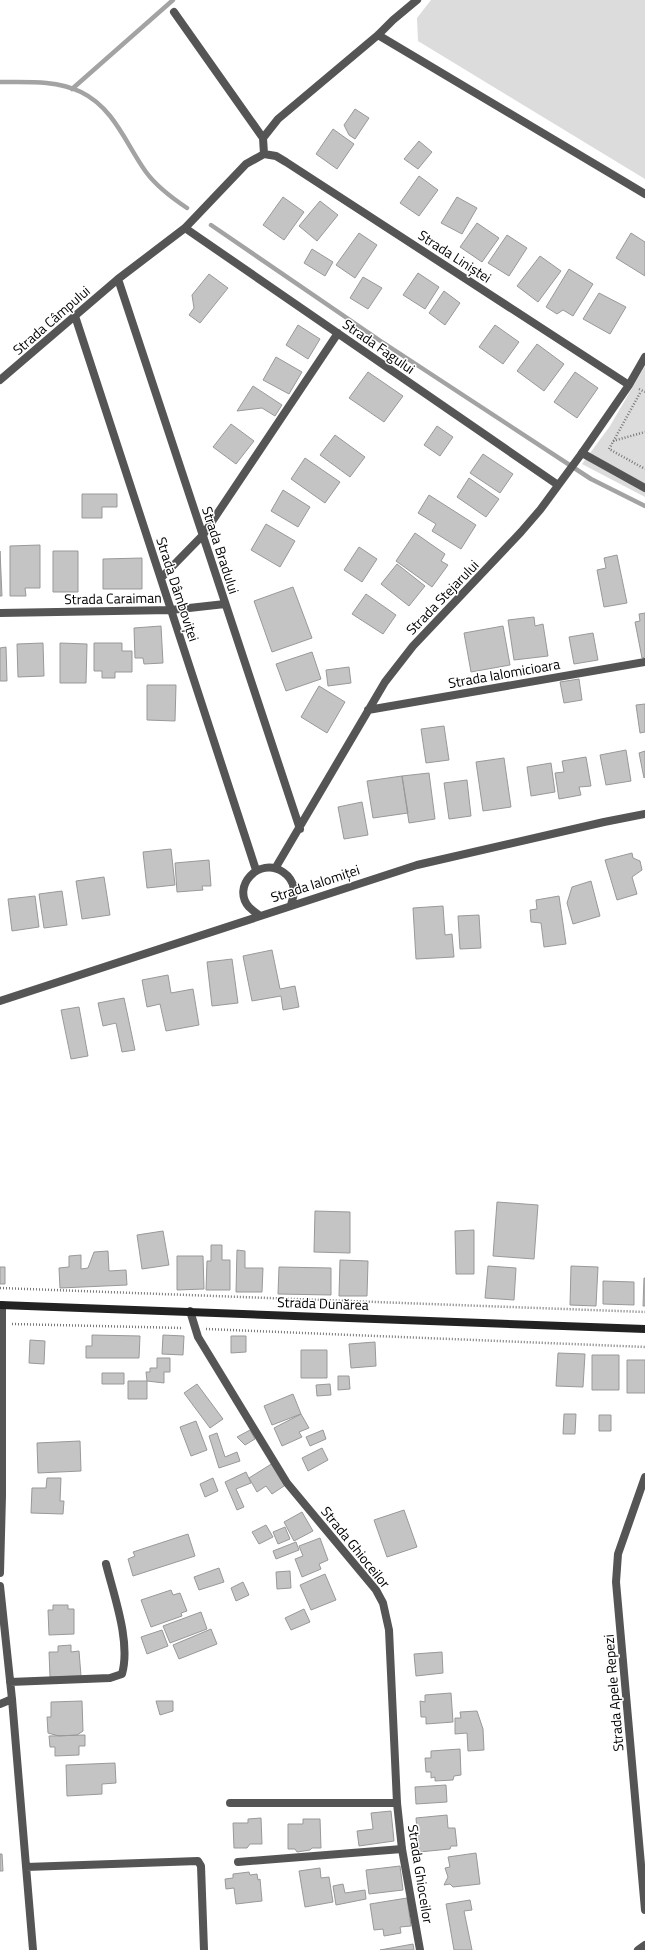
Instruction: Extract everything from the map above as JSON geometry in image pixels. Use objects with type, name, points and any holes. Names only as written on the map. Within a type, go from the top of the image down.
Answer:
[{"type":"street","points":[[263,138],[278,119],[378,35],[417,0]]},
{"type":"street","points":[[174,12],[263,138],[264,154]]},
{"type":"street","points":[[378,35],[645,194]]},
{"type":"street","name":"Strada Câmpului","points":[[0,380],[118,279],[185,228],[246,164],[264,154]]},
{"type":"street","name":"Strada Liniștei","points":[[264,154],[276,156],[286,162],[629,385]]},
{"type":"street","name":"Strada Fagului","points":[[185,228],[558,485]]},
{"type":"street","name":"Strada Bradului","points":[[118,279],[300,829]]},
{"type":"street","name":"Strada Dâmboviței","points":[[75,316],[256,870]]},
{"type":"street","points":[[160,578],[203,535],[338,333]]},
{"type":"street","name":"Strada Stejarului","points":[[276,867],[300,829],[385,682],[413,646],[521,532],[580,456],[629,385],[645,357]]},
{"type":"street","points":[[580,456],[645,488]]},
{"type":"street","name":"Strada Caraiman","points":[[0,613],[171,610],[225,604]]},
{"type":"street","name":"Strada Ialomicioara","points":[[368,710],[645,662]]},
{"type":"street","name":"Strada Ialomiței","points":[[0,1000],[417,864],[645,814]]},
{"type":"street","points":[[259,915],[248,906],[244,894],[246,880],[256,870],[266,866],[276,867],[289,876],[294,890],[291,904]]},
{"type":"street","points":[[0,1573],[2,1496],[1,1305]]},
{"type":"street","name":"Strada Dunărea","points":[[1,1305],[645,1329]]},
{"type":"street","name":"Strada Ghioceilor","points":[[190,1311],[198,1337],[286,1483],[376,1590],[383,1603],[389,1630],[397,1803],[402,1849],[420,1950]]},
{"type":"street","name":"Strada Apele Repezi","points":[[645,1477],[618,1554],[616,1582],[645,1910]]},
{"type":"street","points":[[10,1682],[110,1678],[122,1674],[124,1665],[122,1631],[106,1564]]},
{"type":"street","points":[[0,1586],[12,1699],[33,1950]]},
{"type":"street","points":[[0,1704],[12,1699]]},
{"type":"street","points":[[230,1803],[397,1803]]},
{"type":"street","points":[[238,1862],[402,1849]]},
{"type":"street","points":[[26,1867],[198,1860],[201,1866],[204,1950]]},
{"type":"street","points":[[638,1950],[645,1945]]},
{"type":"path","points":[[645,384],[609,449],[645,469]]},
{"type":"path","points":[[613,442],[645,432]]},
{"type":"path","name":"Strada Dunărea","points":[[0,1288],[645,1312]]},
{"type":"path","points":[[2,1324],[196,1329],[645,1347]]},
{"type":"shaded area","points":[[431,0],[645,0],[645,179],[418,41],[417,18]]},
{"type":"shaded area","points":[[645,366],[645,497],[582,464],[610,426]]},
{"type":"building","points":[[355,109],[369,118],[355,139],[349,135],[344,125]]},
{"type":"building","points":[[333,129],[354,144],[337,169],[316,154]]},
{"type":"building","points":[[419,141],[432,152],[418,169],[404,159]]},
{"type":"building","points":[[419,176],[438,190],[419,216],[400,203]]},
{"type":"building","points":[[283,197],[304,212],[284,240],[263,225]]},
{"type":"building","points":[[457,197],[477,208],[462,234],[441,223]]},
{"type":"building","points":[[320,201],[338,215],[317,241],[299,226]]},
{"type":"building","points":[[477,223],[499,238],[482,262],[460,247]]},
{"type":"building","points":[[359,233],[377,245],[355,278],[336,265]]},
{"type":"building","points":[[631,233],[645,242],[645,276],[616,258]]},
{"type":"building","points":[[507,235],[527,248],[509,276],[488,263]]},
{"type":"building","points":[[312,249],[333,262],[325,276],[304,263]]},
{"type":"building","points":[[540,256],[561,271],[538,302],[517,286]]},
{"type":"building","points":[[569,269],[593,284],[573,316],[563,310],[557,314],[546,307]]},
{"type":"building","points":[[418,273],[439,287],[425,309],[403,295]]},
{"type":"building","points":[[209,274],[228,288],[200,323],[189,315],[194,308],[192,295]]},
{"type":"building","points":[[363,277],[382,288],[368,309],[350,298]]},
{"type":"building","points":[[444,291],[460,303],[445,325],[429,313]]},
{"type":"building","points":[[599,293],[626,307],[610,334],[583,319]]},
{"type":"building","points":[[298,325],[320,339],[308,359],[286,345]]},
{"type":"building","points":[[495,325],[519,342],[503,364],[479,347]]},
{"type":"building","points":[[537,344],[564,364],[544,391],[517,371]]},
{"type":"building","points":[[276,357],[302,372],[289,394],[263,380]]},
{"type":"building","points":[[368,372],[403,396],[384,422],[349,398]]},
{"type":"building","points":[[575,372],[598,388],[577,418],[554,402]]},
{"type":"building","points":[[253,386],[282,405],[275,416],[262,408],[237,411]]},
{"type":"building","points":[[231,424],[254,441],[236,464],[213,447]]},
{"type":"building","points":[[437,426],[453,437],[440,456],[424,445]]},
{"type":"building","points":[[335,435],[365,457],[350,477],[320,455]]},
{"type":"building","points":[[483,454],[513,474],[500,493],[470,473]]},
{"type":"building","points":[[305,458],[340,482],[325,503],[291,479]]},
{"type":"building","points":[[469,478],[499,499],[486,517],[457,497]]},
{"type":"building","points":[[283,490],[310,507],[298,527],[271,511]]},
{"type":"building","points":[[82,494],[117,494],[117,507],[102,507],[102,518],[82,518]]},
{"type":"building","points":[[429,495],[476,525],[461,549],[432,531],[436,524],[418,513]]},
{"type":"building","points":[[266,524],[295,541],[280,567],[251,550]]},
{"type":"building","points":[[415,533],[445,554],[441,561],[448,565],[432,587],[396,561]]},
{"type":"building","points":[[40,545],[40,588],[25,588],[26,596],[10,596],[10,546]]},
{"type":"building","points":[[359,547],[377,559],[362,582],[344,570]]},
{"type":"building","points":[[0,551],[2,596],[0,596]]},
{"type":"building","points":[[53,551],[78,551],[78,592],[53,592]]},
{"type":"building","points":[[617,555],[627,603],[604,607],[597,570],[606,568],[604,558]]},
{"type":"building","points":[[142,558],[142,589],[103,589],[103,559]]},
{"type":"building","points":[[397,564],[425,586],[409,606],[381,584]]},
{"type":"building","points":[[293,587],[312,638],[272,652],[254,601]]},
{"type":"building","points":[[366,594],[396,615],[383,634],[352,614]]},
{"type":"building","points":[[645,613],[645,657],[642,658],[635,622],[640,621],[639,614]]},
{"type":"building","points":[[534,617],[535,626],[543,624],[548,656],[514,660],[508,620]]},
{"type":"building","points":[[161,626],[163,663],[144,664],[143,658],[135,658],[134,628]]},
{"type":"building","points":[[503,626],[510,665],[471,672],[464,633]]},
{"type":"building","points":[[593,633],[598,660],[574,664],[569,637]]},
{"type":"building","points":[[43,643],[44,676],[18,677],[17,644]]},
{"type":"building","points":[[60,643],[87,644],[86,683],[60,683]]},
{"type":"building","points":[[94,643],[122,643],[122,651],[132,651],[132,672],[115,672],[115,678],[102,678],[102,671],[94,671]]},
{"type":"building","points":[[6,647],[7,681],[0,681],[0,648]]},
{"type":"building","points":[[312,652],[321,679],[286,691],[276,664]]},
{"type":"building","points":[[349,667],[351,683],[328,686],[326,670]]},
{"type":"building","points":[[579,679],[582,700],[564,703],[560,682]]},
{"type":"building","points":[[147,685],[176,685],[175,721],[147,720]]},
{"type":"building","points":[[319,686],[345,702],[327,733],[301,717]]},
{"type":"building","points":[[645,704],[645,732],[640,733],[636,705]]},
{"type":"building","points":[[444,726],[449,760],[426,763],[421,729]]},
{"type":"building","points":[[626,750],[631,781],[606,785],[600,755]]},
{"type":"building","points":[[645,751],[645,777],[644,778],[639,753]]},
{"type":"building","points":[[586,757],[591,786],[579,787],[581,795],[559,799],[555,773],[564,772],[562,761]]},
{"type":"building","points":[[504,758],[511,807],[483,811],[476,762]]},
{"type":"building","points":[[551,763],[555,792],[531,796],[527,767]]},
{"type":"building","points":[[429,773],[435,819],[409,823],[402,776]]},
{"type":"building","points":[[402,776],[408,813],[373,818],[367,781]]},
{"type":"building","points":[[467,780],[471,816],[449,819],[444,783]]},
{"type":"building","points":[[362,802],[368,835],[344,839],[338,807]]},
{"type":"building","points":[[171,849],[175,885],[147,888],[143,852]]},
{"type":"building","points":[[632,853],[633,858],[640,861],[642,870],[632,877],[637,894],[617,900],[605,860]]},
{"type":"building","points":[[209,860],[211,886],[202,886],[203,890],[177,892],[175,863]]},
{"type":"building","points":[[104,877],[110,915],[82,919],[76,881]]},
{"type":"building","points":[[591,881],[600,916],[573,924],[567,903],[572,887]]},
{"type":"building","points":[[62,891],[67,925],[44,928],[39,894]]},
{"type":"building","points":[[35,896],[39,927],[12,931],[8,899]]},
{"type":"building","points":[[559,896],[566,944],[544,947],[541,923],[531,922],[530,910],[537,909],[536,900]]},
{"type":"building","points":[[443,906],[445,935],[452,934],[454,957],[416,959],[413,908]]},
{"type":"building","points":[[479,915],[481,948],[460,949],[458,916]]},
{"type":"building","points":[[272,950],[280,989],[295,986],[299,1007],[283,1010],[281,996],[252,1001],[243,956]]},
{"type":"building","points":[[232,959],[238,1003],[212,1006],[207,962]]},
{"type":"building","points":[[168,975],[171,993],[193,989],[199,1025],[166,1031],[160,1004],[147,1007],[142,980]]},
{"type":"building","points":[[124,998],[135,1050],[122,1052],[116,1023],[103,1026],[98,1003]]},
{"type":"building","points":[[79,1007],[88,1056],[71,1059],[61,1010]]},
{"type":"building","points":[[497,1202],[538,1205],[534,1259],[493,1256]]},
{"type":"building","points":[[315,1211],[350,1212],[350,1253],[314,1252]]},
{"type":"building","points":[[474,1230],[474,1274],[456,1274],[455,1231]]},
{"type":"building","points":[[163,1231],[169,1265],[142,1269],[137,1235]]},
{"type":"building","points":[[211,1245],[222,1245],[222,1260],[230,1260],[230,1290],[206,1290],[207,1261],[211,1261]]},
{"type":"building","points":[[237,1250],[245,1251],[245,1268],[263,1268],[262,1292],[236,1292]]},
{"type":"building","points":[[108,1251],[109,1271],[126,1270],[127,1285],[60,1288],[59,1268],[69,1267],[69,1256],[81,1255],[81,1269],[88,1268],[94,1252]]},
{"type":"building","points":[[177,1256],[203,1256],[204,1289],[177,1290]]},
{"type":"building","points":[[340,1260],[368,1261],[367,1296],[339,1296]]},
{"type":"building","points":[[488,1266],[516,1268],[514,1300],[485,1298]]},
{"type":"building","points":[[571,1266],[598,1267],[596,1306],[570,1305]]},
{"type":"building","points":[[0,1267],[5,1267],[5,1284],[0,1284]]},
{"type":"building","points":[[279,1267],[331,1268],[331,1295],[278,1294]]},
{"type":"building","points":[[644,1278],[645,1306],[643,1306]]},
{"type":"building","points":[[603,1281],[634,1282],[634,1305],[603,1304]]},
{"type":"building","points":[[92,1335],[140,1336],[139,1358],[86,1358],[86,1346],[92,1346]]},
{"type":"building","points":[[163,1335],[184,1336],[183,1355],[162,1354]]},
{"type":"building","points":[[231,1336],[246,1336],[246,1352],[231,1353]]},
{"type":"building","points":[[30,1340],[45,1341],[44,1364],[29,1363]]},
{"type":"building","points":[[375,1342],[376,1366],[351,1368],[349,1344]]},
{"type":"building","points":[[301,1350],[327,1350],[327,1378],[301,1378]]},
{"type":"building","points":[[558,1353],[585,1354],[583,1387],[556,1386]]},
{"type":"building","points":[[592,1355],[619,1355],[619,1390],[592,1390]]},
{"type":"building","points":[[157,1358],[170,1358],[170,1372],[164,1372],[164,1383],[147,1381],[146,1372],[150,1372],[150,1368],[157,1368]]},
{"type":"building","points":[[627,1360],[645,1360],[645,1393],[627,1393]]},
{"type":"building","points":[[102,1373],[124,1373],[124,1384],[102,1384]]},
{"type":"building","points":[[338,1376],[349,1376],[350,1389],[338,1390]]},
{"type":"building","points":[[128,1381],[147,1381],[147,1399],[128,1399]]},
{"type":"building","points":[[197,1384],[223,1419],[210,1428],[184,1393]]},
{"type":"building","points":[[330,1384],[331,1395],[317,1396],[316,1385]]},
{"type":"building","points":[[293,1394],[301,1414],[272,1425],[264,1406]]},
{"type":"building","points":[[301,1414],[309,1428],[299,1432],[302,1437],[282,1446],[274,1428]]},
{"type":"building","points":[[564,1414],[576,1414],[575,1434],[563,1434]]},
{"type":"building","points":[[599,1415],[611,1415],[611,1431],[599,1431]]},
{"type":"building","points":[[196,1421],[207,1450],[191,1456],[180,1427]]},
{"type":"building","points":[[250,1430],[255,1439],[245,1445],[237,1437]]},
{"type":"building","points":[[323,1430],[326,1439],[310,1446],[306,1437]]},
{"type":"building","points":[[217,1433],[225,1457],[237,1452],[240,1461],[219,1468],[209,1436]]},
{"type":"building","points":[[80,1441],[81,1471],[38,1473],[37,1443]]},
{"type":"building","points":[[322,1448],[328,1460],[308,1471],[302,1458]]},
{"type":"building","points":[[273,1463],[287,1484],[272,1494],[266,1486],[257,1492],[249,1478]]},
{"type":"building","points":[[246,1472],[251,1483],[236,1489],[244,1507],[237,1510],[225,1482]]},
{"type":"building","points":[[47,1478],[61,1478],[60,1501],[64,1501],[63,1514],[31,1513],[32,1488],[46,1488]]},
{"type":"building","points":[[213,1478],[218,1491],[205,1497],[200,1484]]},
{"type":"building","points":[[404,1510],[417,1547],[387,1557],[374,1520]]},
{"type":"building","points":[[302,1512],[313,1531],[294,1541],[284,1522]]},
{"type":"building","points":[[266,1525],[273,1537],[259,1544],[252,1532]]},
{"type":"building","points":[[285,1527],[290,1539],[278,1544],[273,1532]]},
{"type":"building","points":[[188,1534],[195,1556],[133,1576],[128,1559],[135,1556],[133,1552]]},
{"type":"building","points":[[320,1538],[328,1560],[319,1564],[321,1569],[302,1577],[295,1559],[303,1556],[299,1546]]},
{"type":"building","points":[[296,1542],[299,1550],[276,1559],[273,1551]]},
{"type":"building","points":[[219,1568],[224,1582],[199,1590],[194,1577]]},
{"type":"building","points":[[290,1571],[291,1588],[277,1589],[276,1572]]},
{"type":"building","points":[[325,1574],[336,1600],[311,1610],[300,1585]]},
{"type":"building","points":[[243,1582],[249,1595],[236,1601],[231,1588]]},
{"type":"building","points":[[171,1590],[173,1595],[180,1593],[187,1611],[181,1613],[182,1616],[151,1627],[141,1600]]},
{"type":"building","points":[[53,1605],[68,1605],[68,1609],[74,1609],[74,1634],[49,1635],[48,1610],[53,1610]]},
{"type":"building","points":[[304,1609],[310,1622],[291,1630],[285,1618]]},
{"type":"building","points":[[201,1612],[207,1629],[170,1643],[163,1626]]},
{"type":"building","points":[[211,1629],[217,1644],[179,1659],[173,1645]]},
{"type":"building","points":[[162,1630],[168,1646],[147,1654],[141,1637]]},
{"type":"building","points":[[71,1645],[71,1652],[79,1651],[81,1676],[50,1677],[49,1652],[58,1652],[58,1646]]},
{"type":"building","points":[[442,1652],[443,1673],[416,1676],[414,1654]]},
{"type":"building","points":[[451,1693],[453,1722],[426,1724],[426,1717],[421,1717],[420,1701],[425,1702],[425,1695]]},
{"type":"building","points":[[82,1701],[83,1731],[77,1735],[59,1736],[48,1733],[47,1717],[51,1717],[51,1702]]},
{"type":"building","points":[[156,1701],[173,1701],[173,1711],[160,1715]]},
{"type":"building","points":[[477,1711],[483,1729],[484,1750],[468,1751],[467,1733],[455,1734],[455,1718],[461,1718],[460,1712]]},
{"type":"building","points":[[85,1735],[85,1746],[79,1746],[79,1755],[55,1756],[55,1747],[50,1747],[49,1736]]},
{"type":"building","points":[[460,1749],[461,1775],[454,1776],[453,1780],[435,1781],[435,1777],[431,1778],[431,1772],[426,1772],[425,1758],[431,1758],[431,1751]]},
{"type":"building","points":[[115,1763],[116,1783],[102,1784],[102,1794],[67,1796],[66,1765]]},
{"type":"building","points":[[446,1785],[447,1802],[416,1804],[415,1787]]},
{"type":"building","points":[[391,1811],[394,1841],[359,1846],[357,1831],[373,1829],[371,1813]]},
{"type":"building","points":[[447,1815],[448,1828],[455,1828],[457,1846],[451,1846],[450,1849],[419,1852],[416,1818]]},
{"type":"building","points":[[261,1818],[262,1844],[250,1844],[247,1848],[234,1848],[233,1823],[248,1823],[248,1819]]},
{"type":"building","points":[[303,1819],[320,1819],[321,1848],[312,1848],[310,1850],[297,1852],[295,1849],[288,1849],[288,1824],[303,1824]]},
{"type":"building","points":[[476,1853],[480,1884],[453,1887],[450,1884],[444,1885],[448,1877],[445,1868],[450,1867],[448,1857]]},
{"type":"building","points":[[0,1854],[2,1854],[3,1871],[0,1871]]},
{"type":"building","points":[[400,1866],[403,1890],[369,1894],[366,1870]]},
{"type":"building","points":[[320,1868],[321,1878],[329,1877],[333,1902],[305,1907],[299,1871]]},
{"type":"building","points":[[249,1872],[250,1875],[257,1874],[258,1880],[260,1879],[262,1901],[236,1904],[234,1888],[226,1889],[225,1879],[233,1878],[233,1874]]},
{"type":"building","points":[[343,1884],[345,1893],[365,1890],[366,1899],[336,1905],[333,1886]]},
{"type":"building","points":[[407,1898],[411,1926],[400,1927],[401,1933],[384,1936],[383,1929],[374,1930],[370,1904]]},
{"type":"building","points":[[470,1900],[472,1910],[464,1911],[472,1950],[454,1950],[446,1904]]},
{"type":"building","points":[[413,1944],[414,1950],[380,1950]]},
{"type":"waterway","points":[[72,89],[173,0]]},
{"type":"waterway","points":[[0,82],[41,82],[62,85],[81,92],[92,99],[111,117],[146,172],[155,183],[187,208]]},
{"type":"waterway","points":[[211,225],[382,342],[591,479],[645,506]]}]
